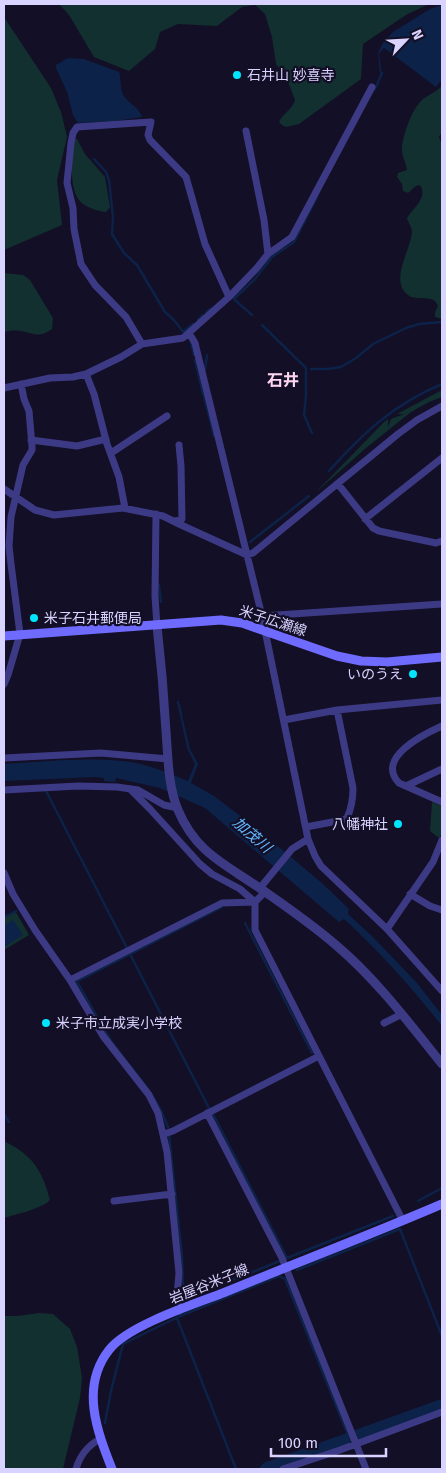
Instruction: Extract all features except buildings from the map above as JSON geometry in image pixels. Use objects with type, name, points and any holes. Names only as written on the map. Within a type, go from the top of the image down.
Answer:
[{"type":"main road","name":"米子広瀬線","points":[[4,636],[221,620],[242,623],[338,656],[361,661],[387,662],[442,657]]},
{"type":"main road","name":"岩屋谷米子線","points":[[112,1469],[100,1439],[94,1414],[92,1392],[99,1367],[108,1350],[119,1339],[179,1310],[442,1204]]},
{"type":"street","points":[[4,388],[50,378],[73,377],[86,374],[142,344],[183,338],[190,333],[229,297],[268,254],[292,237],[372,87]]},
{"type":"street","points":[[142,344],[126,317],[95,285],[81,264],[74,229],[73,208],[67,183],[71,144],[73,133],[77,127],[150,122],[148,135],[150,140],[186,177],[205,244],[229,297]]},
{"type":"street","points":[[246,131],[264,220],[268,254]]},
{"type":"street","points":[[190,333],[195,343],[262,616],[308,839],[321,866],[387,929],[442,990]]},
{"type":"street","points":[[86,374],[94,394],[119,477],[125,508]]},
{"type":"street","points":[[4,684],[20,634],[9,546],[11,517],[23,465],[32,450],[29,411],[21,384]]},
{"type":"street","points":[[4,489],[36,510],[54,515],[125,508],[164,516],[247,555],[253,554],[398,434],[417,420],[442,406]]},
{"type":"street","points":[[111,453],[167,416]]},
{"type":"street","points":[[31,440],[77,446],[106,439]]},
{"type":"street","points":[[172,521],[182,519],[181,466],[178,446]]},
{"type":"street","points":[[365,519],[442,458]]},
{"type":"street","points":[[338,484],[365,519],[379,532],[436,543],[442,541]]},
{"type":"street","points":[[156,514],[156,596],[169,762],[173,795],[185,825],[198,844],[226,868],[263,887],[338,946],[375,983],[442,1064]]},
{"type":"street","points":[[262,616],[442,604]]},
{"type":"street","points":[[284,720],[337,710],[442,700]]},
{"type":"street","points":[[306,827],[343,820],[348,818],[351,810],[353,788],[337,710]]},
{"type":"street","points":[[442,726],[405,747],[396,757],[393,773],[399,783],[442,802]]},
{"type":"street","points":[[4,758],[101,753],[169,762]]},
{"type":"street","points":[[406,786],[442,769]]},
{"type":"street","points":[[4,790],[78,786],[130,789],[138,790],[164,805],[178,808]]},
{"type":"street","points":[[130,789],[200,864],[212,874],[240,889],[255,902]]},
{"type":"street","points":[[308,839],[292,850],[263,887],[255,902],[255,930],[403,1221]]},
{"type":"street","points":[[387,929],[433,862],[442,840]]},
{"type":"street","points":[[4,874],[13,894],[35,930],[70,980],[102,1036],[149,1095],[158,1113],[164,1134],[172,1194],[179,1273],[177,1296],[179,1310]]},
{"type":"street","points":[[410,894],[430,906],[442,910]]},
{"type":"street","points":[[70,980],[222,903],[255,902]]},
{"type":"street","points":[[384,1023],[402,1014]]},
{"type":"street","points":[[164,1134],[320,1056]]},
{"type":"street","points":[[208,1113],[286,1268],[366,1469]]},
{"type":"street","points":[[114,1201],[172,1194]]},
{"type":"street","points":[[283,1469],[355,1440],[442,1412]]},
{"type":"street","points":[[76,1469],[87,1447],[100,1439]]},
{"type":"green space","points":[[59,4],[429,4],[406,15],[363,44],[361,79],[299,124],[286,127],[279,122],[295,100],[287,79],[276,64],[272,37],[265,14],[255,5],[242,7],[217,26],[178,24],[160,32],[155,49],[129,71],[94,57],[69,15]]},
{"type":"green space","points":[[4,17],[51,88],[61,112],[67,137],[57,180],[62,225],[4,250]]},
{"type":"green space","points":[[442,85],[442,132],[439,137],[442,145],[442,319],[435,317],[438,306],[436,302],[408,295],[400,282],[402,265],[412,232],[407,218],[419,202],[422,190],[420,185],[408,193],[403,191],[402,184],[397,177],[398,173],[407,170],[402,146],[412,115],[423,99]]},
{"type":"green space","points":[[75,139],[77,139],[85,154],[105,177],[110,207],[106,212],[85,205],[76,195],[72,167]]},
{"type":"green space","points":[[4,273],[23,275],[30,280],[53,318],[52,329],[40,335],[18,331],[4,332]]},
{"type":"green space","points":[[442,390],[442,397],[411,412],[366,448],[315,493],[384,422],[388,419],[388,427],[391,419],[404,414],[397,414]]},
{"type":"green space","points":[[432,802],[442,806],[442,833],[439,838],[430,831]]},
{"type":"green space","points":[[16,912],[29,935],[4,950],[4,918]]},
{"type":"green space","points":[[4,1141],[22,1152],[34,1164],[47,1189],[50,1200],[35,1209],[4,1218]]},
{"type":"green space","points":[[39,1313],[53,1314],[70,1329],[77,1347],[82,1378],[80,1398],[63,1469],[4,1469],[4,1316]]},
{"type":"water","points":[[442,5],[442,79],[436,87],[384,48],[379,54],[382,76],[380,75],[378,53],[384,41],[393,32],[430,9]]},
{"type":"water","points":[[68,58],[84,59],[119,72],[122,93],[139,111],[142,117],[78,123],[73,115],[67,92],[56,68],[56,65]]},
{"type":"water","name":"加茂川","points":[[179,711],[181,711],[190,749],[198,764],[191,783],[214,796],[256,828],[322,883],[349,909],[348,914],[417,983],[442,1015],[442,1026],[395,971],[344,919],[339,922],[205,808],[160,788],[116,778],[115,782],[104,781],[104,778],[96,777],[4,781],[4,764],[114,760],[148,766],[188,781],[195,764],[187,748]]},
{"type":"water","points":[[13,920],[23,935],[4,947],[4,926]]},
{"type":"waterway","points":[[375,89],[382,73]]},
{"type":"waterway","points":[[94,159],[106,172],[109,180],[113,217],[112,234],[124,253],[137,265],[165,312],[183,332],[193,324]]},
{"type":"waterway","points":[[252,315],[234,299],[255,279],[272,257],[294,242],[318,195]]},
{"type":"waterway","points":[[206,313],[210,309]]},
{"type":"waterway","points":[[198,320],[203,315]]},
{"type":"waterway","points":[[311,369],[341,367],[373,344],[406,328],[419,324],[442,322]]},
{"type":"waterway","points":[[262,325],[306,368],[304,415],[312,433]]},
{"type":"waterway","points":[[191,343],[194,355]]},
{"type":"waterway","points":[[205,369],[207,355]]},
{"type":"waterway","points":[[195,360],[203,394]]},
{"type":"waterway","points":[[329,471],[354,444],[394,410],[442,384]]},
{"type":"waterway","points":[[204,396],[214,436]]},
{"type":"waterway","points":[[250,542],[309,496]]},
{"type":"waterway","points":[[159,585],[161,602]]},
{"type":"waterway","points":[[178,702],[181,714]]},
{"type":"waterway","points":[[46,791],[127,948]]},
{"type":"waterway","points":[[78,981],[222,907]]},
{"type":"waterway","points":[[4,917],[16,911]]},
{"type":"waterway","points":[[245,923],[312,1053]]},
{"type":"waterway","points":[[130,954],[209,1108]]},
{"type":"waterway","points":[[77,982],[109,1037],[151,1093],[168,1127]]},
{"type":"waterway","points":[[4,1114],[9,1122]]},
{"type":"waterway","points":[[213,1114],[287,1258],[393,1216]]},
{"type":"waterway","points":[[169,1135],[182,1256],[183,1291]]},
{"type":"waterway","points":[[418,1201],[442,1188]]},
{"type":"waterway","points":[[297,1270],[400,1229],[442,1336]]},
{"type":"waterway","points":[[190,1297],[280,1261]]},
{"type":"waterway","points":[[105,1423],[123,1344],[180,1316],[279,1276],[285,1279],[350,1440]]},
{"type":"waterway","points":[[177,1318],[236,1469]]},
{"type":"waterway","points":[[267,1469],[442,1406]]},
{"type":"place","name":"石井山 妙喜寺","points":[[237,75]]},
{"type":"place","name":"米子石井郵便局","points":[[34,618]]},
{"type":"place","name":"いのうえ","points":[[413,674]]},
{"type":"place","name":"八幡神社","points":[[398,824]]},
{"type":"place","name":"米子市立成実小学校","points":[[46,1023]]},
{"type":"district","name":"石井","points":[[283,380]]}]
